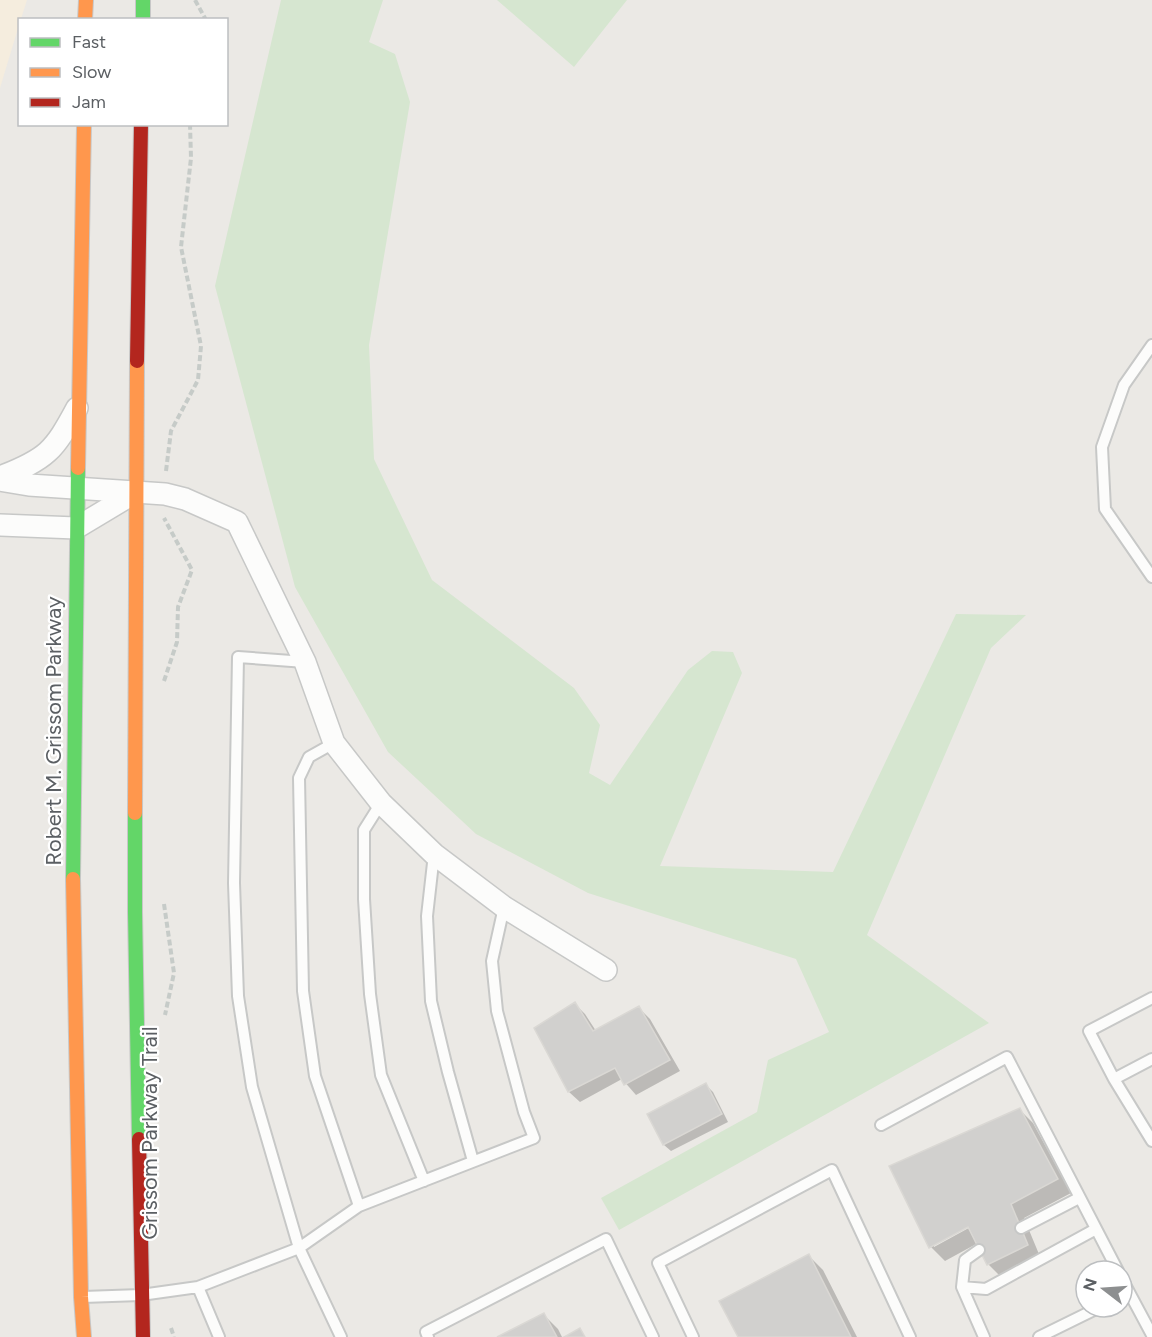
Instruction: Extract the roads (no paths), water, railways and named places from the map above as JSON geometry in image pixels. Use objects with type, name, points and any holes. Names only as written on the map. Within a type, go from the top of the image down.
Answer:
[{"type":"main road","points":[[85,18],[86,0]]},
{"type":"main road","points":[[143,0],[143,18]]},
{"type":"main road","name":"Robert M. Grissom Parkway","points":[[84,126],[76,528],[73,951],[81,1297],[84,1337]]},
{"type":"main road","points":[[141,126],[136,492],[135,912],[143,1337]]},
{"type":"street","points":[[0,478],[46,455],[61,438],[79,405]]},
{"type":"street","points":[[0,478],[29,485],[165,494],[184,499],[237,522],[305,663],[334,743],[381,803],[434,854],[504,907],[606,970]]},
{"type":"street","points":[[0,525],[76,528],[136,492]]},
{"type":"lane","points":[[1152,345],[1124,385],[1102,447],[1105,509],[1152,577]]},
{"type":"lane","points":[[305,663],[238,657],[234,884],[238,996],[252,1087],[299,1248],[341,1337]]},
{"type":"lane","points":[[334,743],[309,756],[299,778],[303,991],[315,1076],[359,1206]]},
{"type":"lane","points":[[381,803],[364,830],[364,899],[370,994],[381,1076],[424,1181]]},
{"type":"lane","points":[[434,854],[427,916],[431,1000],[473,1161]]},
{"type":"lane","points":[[81,1297],[141,1295],[198,1287],[299,1248],[359,1206],[534,1138],[524,1112],[497,1011],[492,961],[504,907]]},
{"type":"lane","points":[[1152,998],[1089,1031],[1152,1141]]},
{"type":"lane","points":[[881,1125],[1007,1057],[1112,1259]]},
{"type":"lane","points":[[1114,1078],[1152,1059]]},
{"type":"lane","points":[[693,1337],[658,1263],[832,1170],[910,1337]]},
{"type":"lane","points":[[1021,1228],[1080,1198]]},
{"type":"lane","points":[[962,1287],[986,1288],[1096,1228]]},
{"type":"lane","points":[[428,1337],[426,1332],[606,1239],[653,1337]]},
{"type":"lane","points":[[980,1250],[965,1260],[962,1287],[984,1337]]},
{"type":"lane","points":[[198,1287],[219,1337]]},
{"type":"lane","points":[[1134,1308],[1152,1335]]},
{"type":"lane","points":[[1039,1337],[1076,1319]]}]
